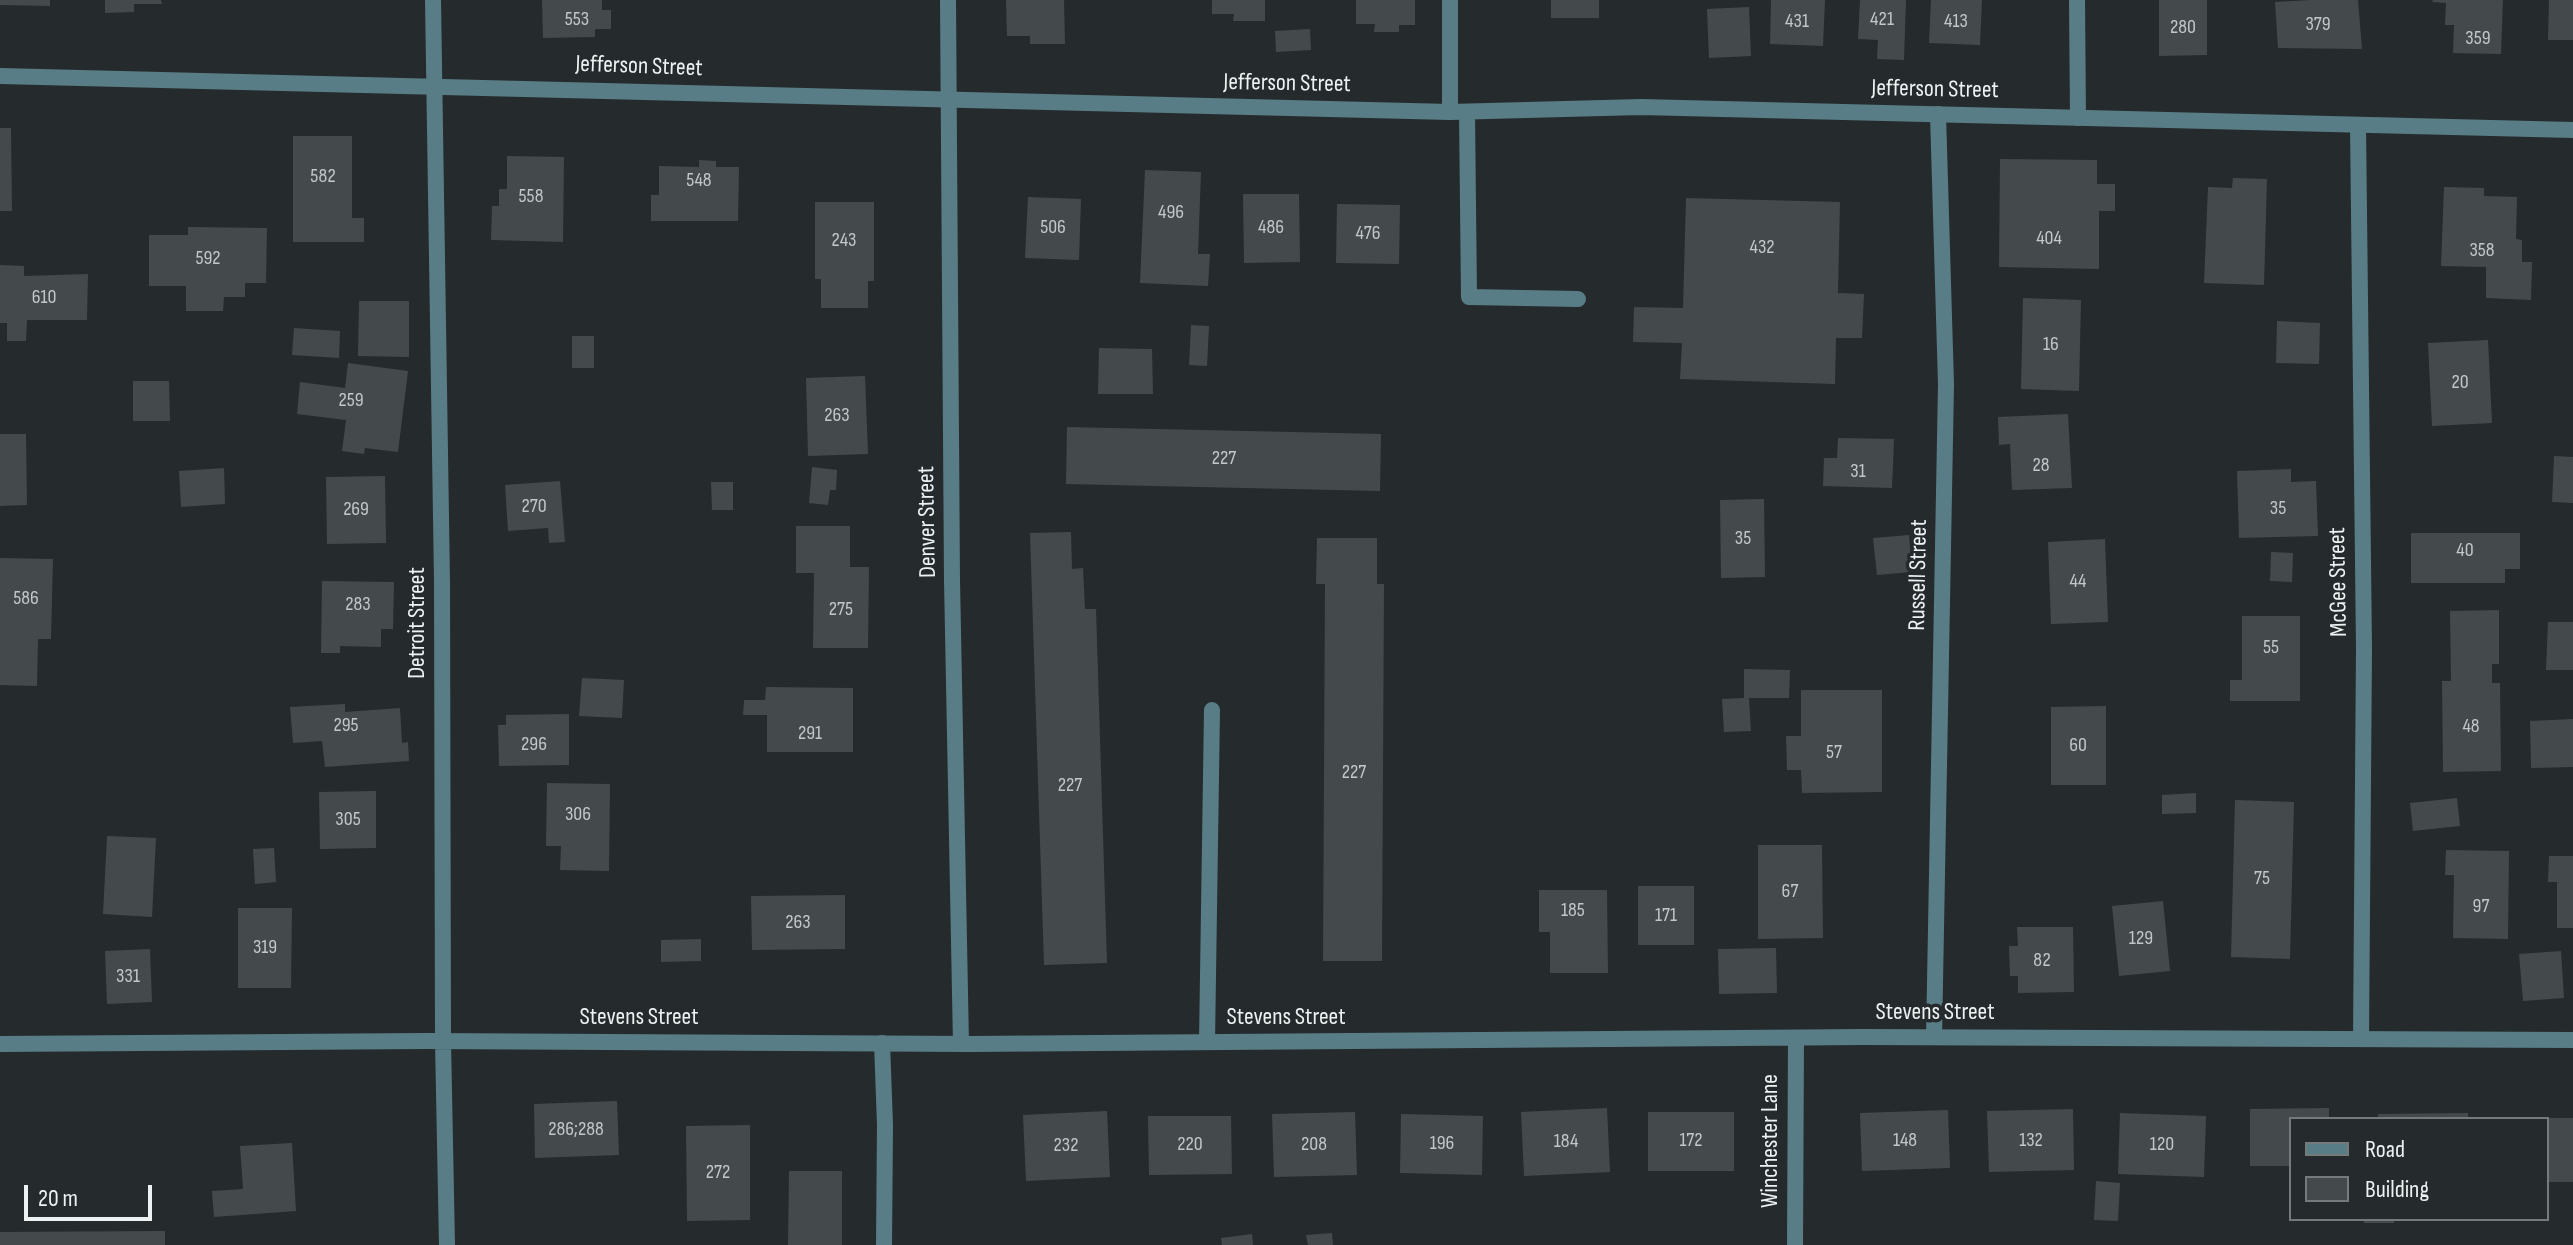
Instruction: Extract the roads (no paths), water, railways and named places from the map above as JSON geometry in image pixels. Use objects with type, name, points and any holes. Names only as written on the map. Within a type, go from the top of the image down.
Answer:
[{"type":"street","name":"Detroit Street","points":[[433,0],[442,581],[443,1041],[447,1245]]},
{"type":"street","name":"Denver Street","points":[[948,0],[952,580],[961,1044]]},
{"type":"street","points":[[1450,0],[1469,297],[1578,299]]},
{"type":"street","points":[[2077,0],[2078,118]]},
{"type":"street","name":"Jefferson Street","points":[[0,76],[1459,112],[1641,107],[2573,130]]},
{"type":"street","name":"Russell Street","points":[[1934,1037],[1946,384],[1938,114]]},
{"type":"street","name":"McGee Street","points":[[2358,125],[2364,649],[2361,1039]]},
{"type":"street","points":[[1207,1042],[1212,710]]},
{"type":"street","name":"Stevens Street","points":[[0,1044],[443,1041],[961,1044],[1934,1037],[2573,1040]]},
{"type":"street","name":"Winchester Lane","points":[[1795,1245],[1796,1038]]},
{"type":"street","points":[[882,1043],[884,1245]]}]
